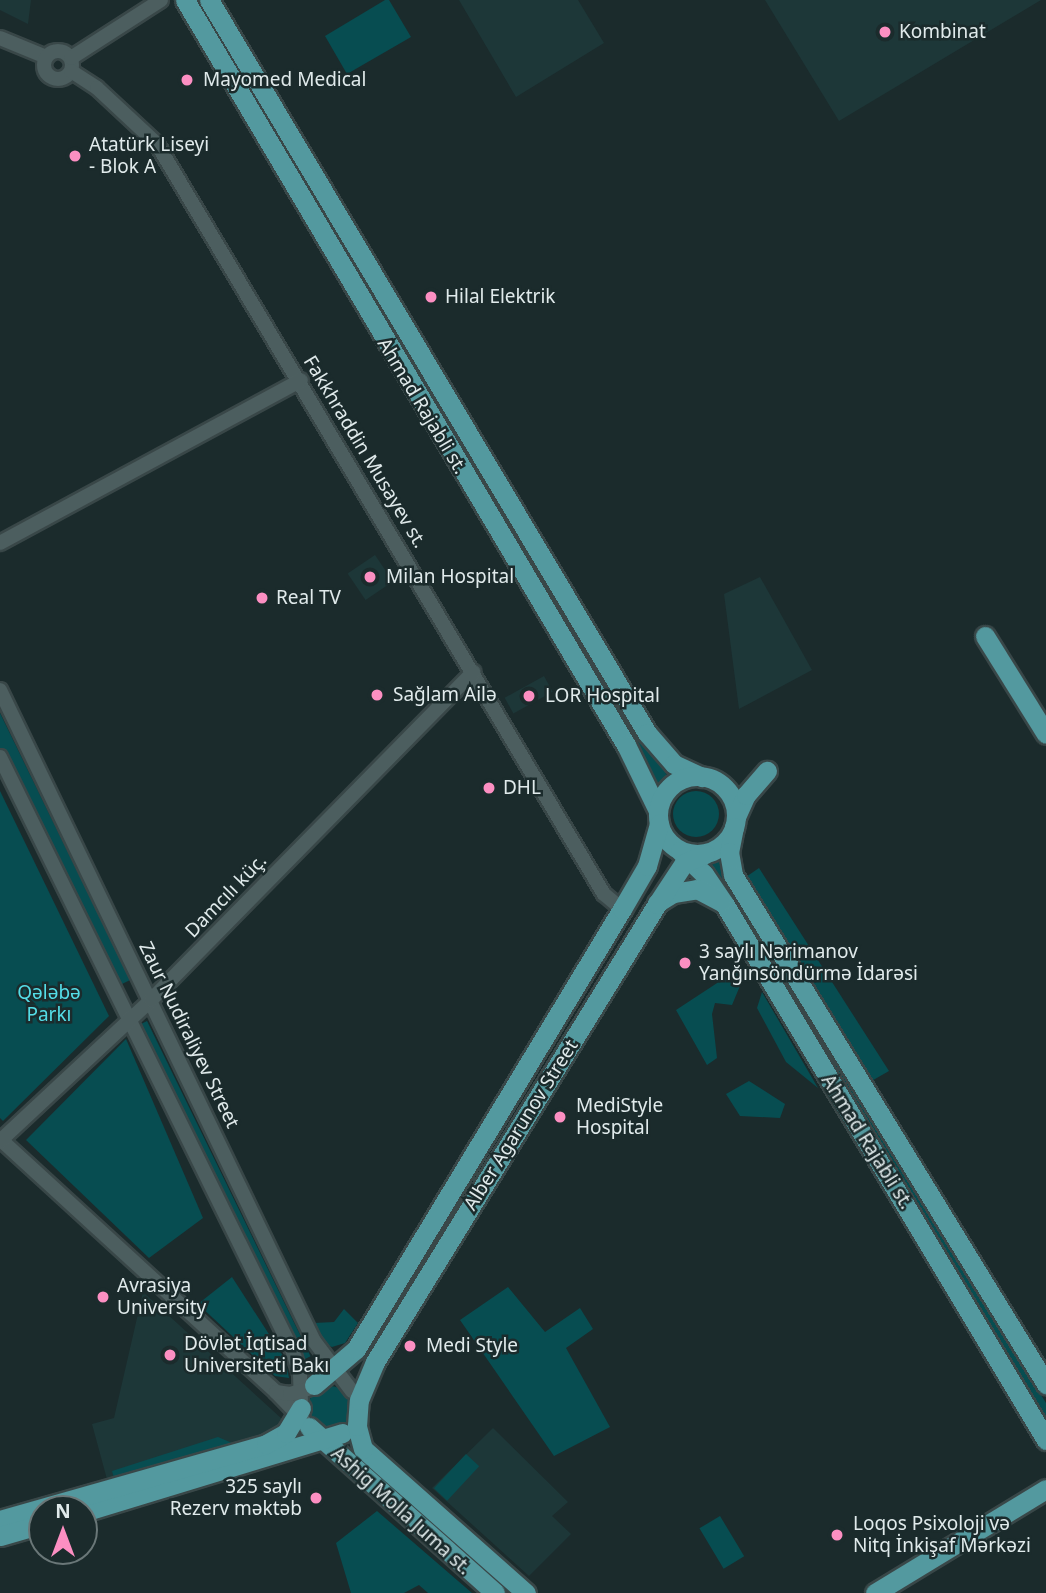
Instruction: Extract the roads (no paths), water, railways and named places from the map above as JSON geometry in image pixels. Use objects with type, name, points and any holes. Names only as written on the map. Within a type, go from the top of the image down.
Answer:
[{"type":"main road","name":"Ahmad Rajabli st.","points":[[185,0],[642,773],[658,818]]},
{"type":"main road","name":"Ahmad Rajabli st.","points":[[209,0],[647,733],[674,764],[709,779]]},
{"type":"main road","points":[[985,636],[1046,734]]},
{"type":"main road","points":[[767,771],[746,795],[723,844],[691,855],[658,818],[673,785],[709,779],[749,779],[767,771]]},
{"type":"main road","points":[[709,779],[731,796],[735,822]]},
{"type":"main road","name":"Alber Agarunov Street","points":[[308,1408],[335,1370],[356,1349],[622,909],[647,866],[658,818]]},
{"type":"main road","name":"Ahmad Rajabli st.","points":[[735,822],[729,852],[733,875],[1046,1384]]},
{"type":"main road","name":"Ahmad Rajabli st.","points":[[691,855],[725,905],[1046,1440]]},
{"type":"main road","name":"Alber Agarunov Street","points":[[357,1411],[375,1362],[657,904],[691,855]]},
{"type":"main road","points":[[657,904],[673,893],[697,889],[725,905]]},
{"type":"main road","points":[[0,1520],[266,1444],[286,1433],[308,1408],[334,1380],[352,1391],[357,1411],[352,1424],[342,1433],[328,1436],[308,1408]]},
{"type":"main road","points":[[98,1506],[308,1408]]},
{"type":"main road","name":"Ashig Molla Juma st.","points":[[308,1408],[495,1593]]},
{"type":"main road","name":"Ashig Molla Juma st.","points":[[357,1411],[358,1437],[367,1453],[526,1593]]},
{"type":"main road","points":[[875,1593],[1046,1489]]},
{"type":"main road","points":[[899,1593],[1046,1505]]},
{"type":"main road","points":[[0,1536],[28,1528]]},
{"type":"street","points":[[46,57],[44,66],[51,77],[64,78],[71,64],[161,0]]},
{"type":"street","points":[[0,38],[46,57],[59,51],[71,64]]},
{"type":"street","name":"Fakkhraddin Musayev st.","points":[[71,64],[158,144],[301,380],[604,894],[622,909]]},
{"type":"street","points":[[0,543],[301,380]]},
{"type":"street","name":"Damcılı küç.","points":[[0,1139],[151,1000],[473,672]]},
{"type":"street","name":"Zaur Nudiraliyev Street","points":[[0,691],[314,1341],[352,1391]]},
{"type":"street","points":[[0,757],[293,1352],[308,1408]]},
{"type":"street","points":[[0,1139],[276,1392],[308,1408]]},
{"type":"street","points":[[276,1392],[308,1408]]},
{"type":"place","name":"Kombinat","points":[[885,32]]},
{"type":"place","name":"Mayomed Medical","points":[[187,80]]},
{"type":"place","name":"Atatürk Liseyi - Blok A","points":[[75,156]]},
{"type":"place","name":"Hilal Elektrik","points":[[431,297]]},
{"type":"place","name":"Milan Hospital","points":[[370,577]]},
{"type":"place","name":"Real TV","points":[[262,598]]},
{"type":"place","name":"Sağlam Ailə","points":[[377,695]]},
{"type":"place","name":"LOR Hospital","points":[[529,696]]},
{"type":"place","name":"DHL","points":[[489,788]]},
{"type":"place","name":"3 saylı Nərimanov Yanğınsöndürmə İdarəsi","points":[[685,963]]},
{"type":"place","name":"MediStyle Hospital","points":[[560,1117]]},
{"type":"place","name":"Avrasiya University","points":[[103,1297]]},
{"type":"place","name":"Medi Style","points":[[410,1346]]},
{"type":"place","name":"Dövlət İqtisad Universiteti Bakı","points":[[170,1355]]},
{"type":"place","name":"325 saylı Rezerv məktəb","points":[[316,1498]]},
{"type":"place","name":"Loqos Psixoloji və Nitq İnkişaf Mərkəzi","points":[[837,1535]]},
{"type":"park label","name":"Qələbə Parkı","points":[[49,1004]]}]
